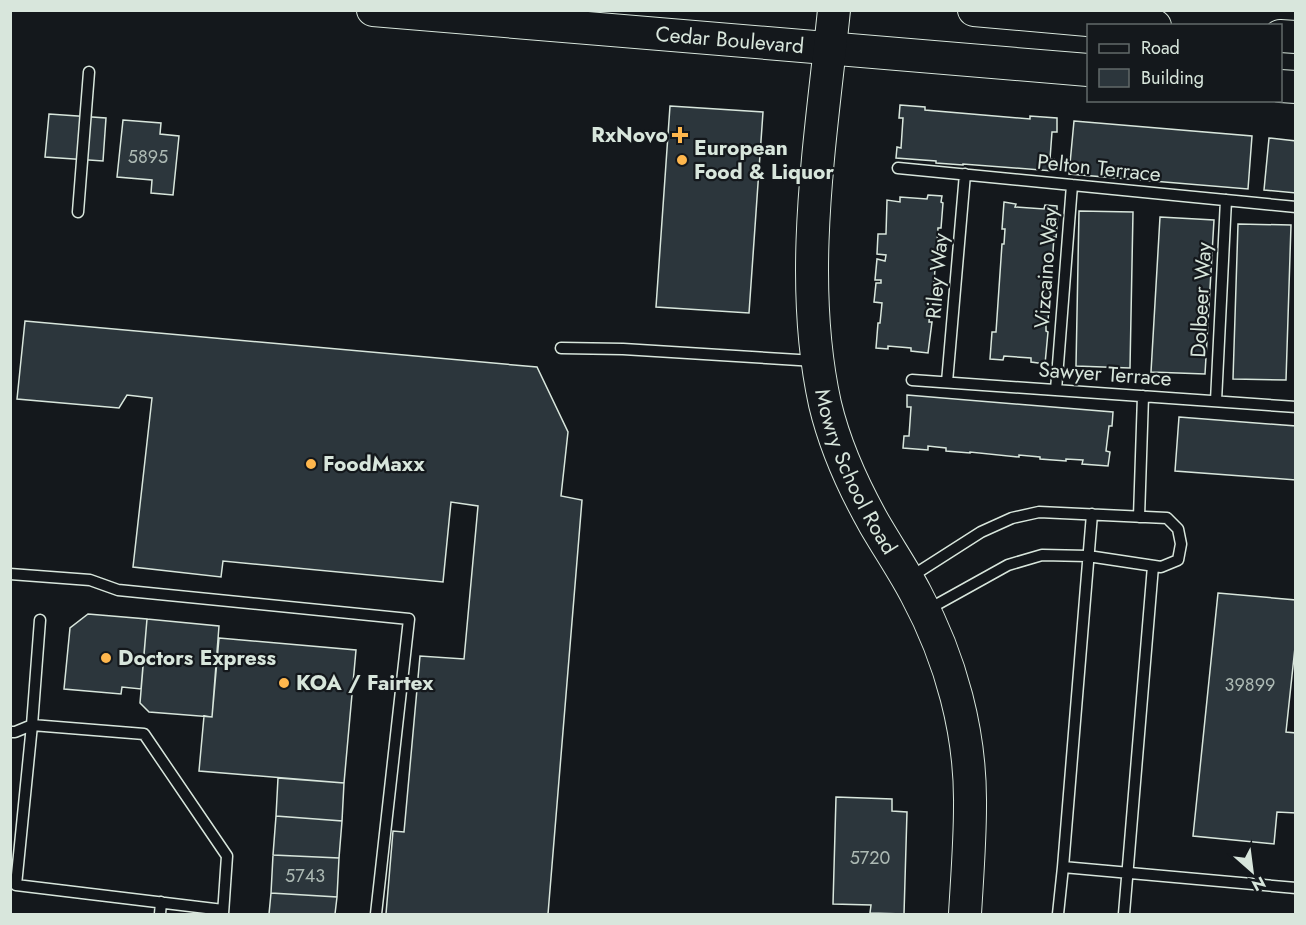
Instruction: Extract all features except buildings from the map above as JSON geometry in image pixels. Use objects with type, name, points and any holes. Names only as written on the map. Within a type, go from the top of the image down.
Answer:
[{"type":"street","name":"Cedar Boulevard","points":[[373,10],[1087,70]]},
{"type":"street","name":"Mowry School Road","points":[[834,10],[818,160],[812,270],[812,313],[818,361],[826,406],[855,487],[925,612],[951,677],[962,721],[968,761],[970,805],[964,915]]},
{"type":"street","points":[[974,10],[1132,24]]},
{"type":"lane","points":[[78,212],[89,72]]},
{"type":"lane","name":"Pelton Terrace","points":[[898,168],[1296,207]]},
{"type":"lane","name":"Riley Way","points":[[947,382],[965,174]]},
{"type":"lane","name":"Vizcaino Way","points":[[1056,390],[1072,184]]},
{"type":"lane","name":"Dolbeer Way","points":[[1216,401],[1226,200]]},
{"type":"lane","points":[[561,348],[623,349],[818,361]]},
{"type":"lane","name":"Sawyer Terrace","points":[[912,380],[1296,407]]},
{"type":"lane","points":[[1139,517],[1143,396]]},
{"type":"lane","points":[[908,579],[981,532],[1011,518],[1039,512],[1167,518],[1178,530],[1181,544],[1178,560],[1161,567],[1088,556],[1042,555],[1008,565],[925,612]]},
{"type":"lane","points":[[1058,915],[1092,514]]},
{"type":"lane","points":[[1124,915],[1153,566]]},
{"type":"lane","points":[[10,574],[90,580],[118,590],[409,619],[376,915]]},
{"type":"lane","points":[[10,732],[32,725],[144,734],[227,856],[223,912],[161,902],[16,885],[32,725],[40,620]]},
{"type":"lane","points":[[1063,867],[1296,888]]},
{"type":"lane","points":[[160,915],[161,902]]},
{"type":"place","name":"RxNovo","points":[[680,135]]},
{"type":"place","name":"European Food & Liquor","points":[[682,160]]},
{"type":"place","name":"FoodMaxx","points":[[311,464]]},
{"type":"place","name":"Doctors Express","points":[[106,658]]},
{"type":"place","name":"KOA / Fairtex","points":[[284,683]]}]
